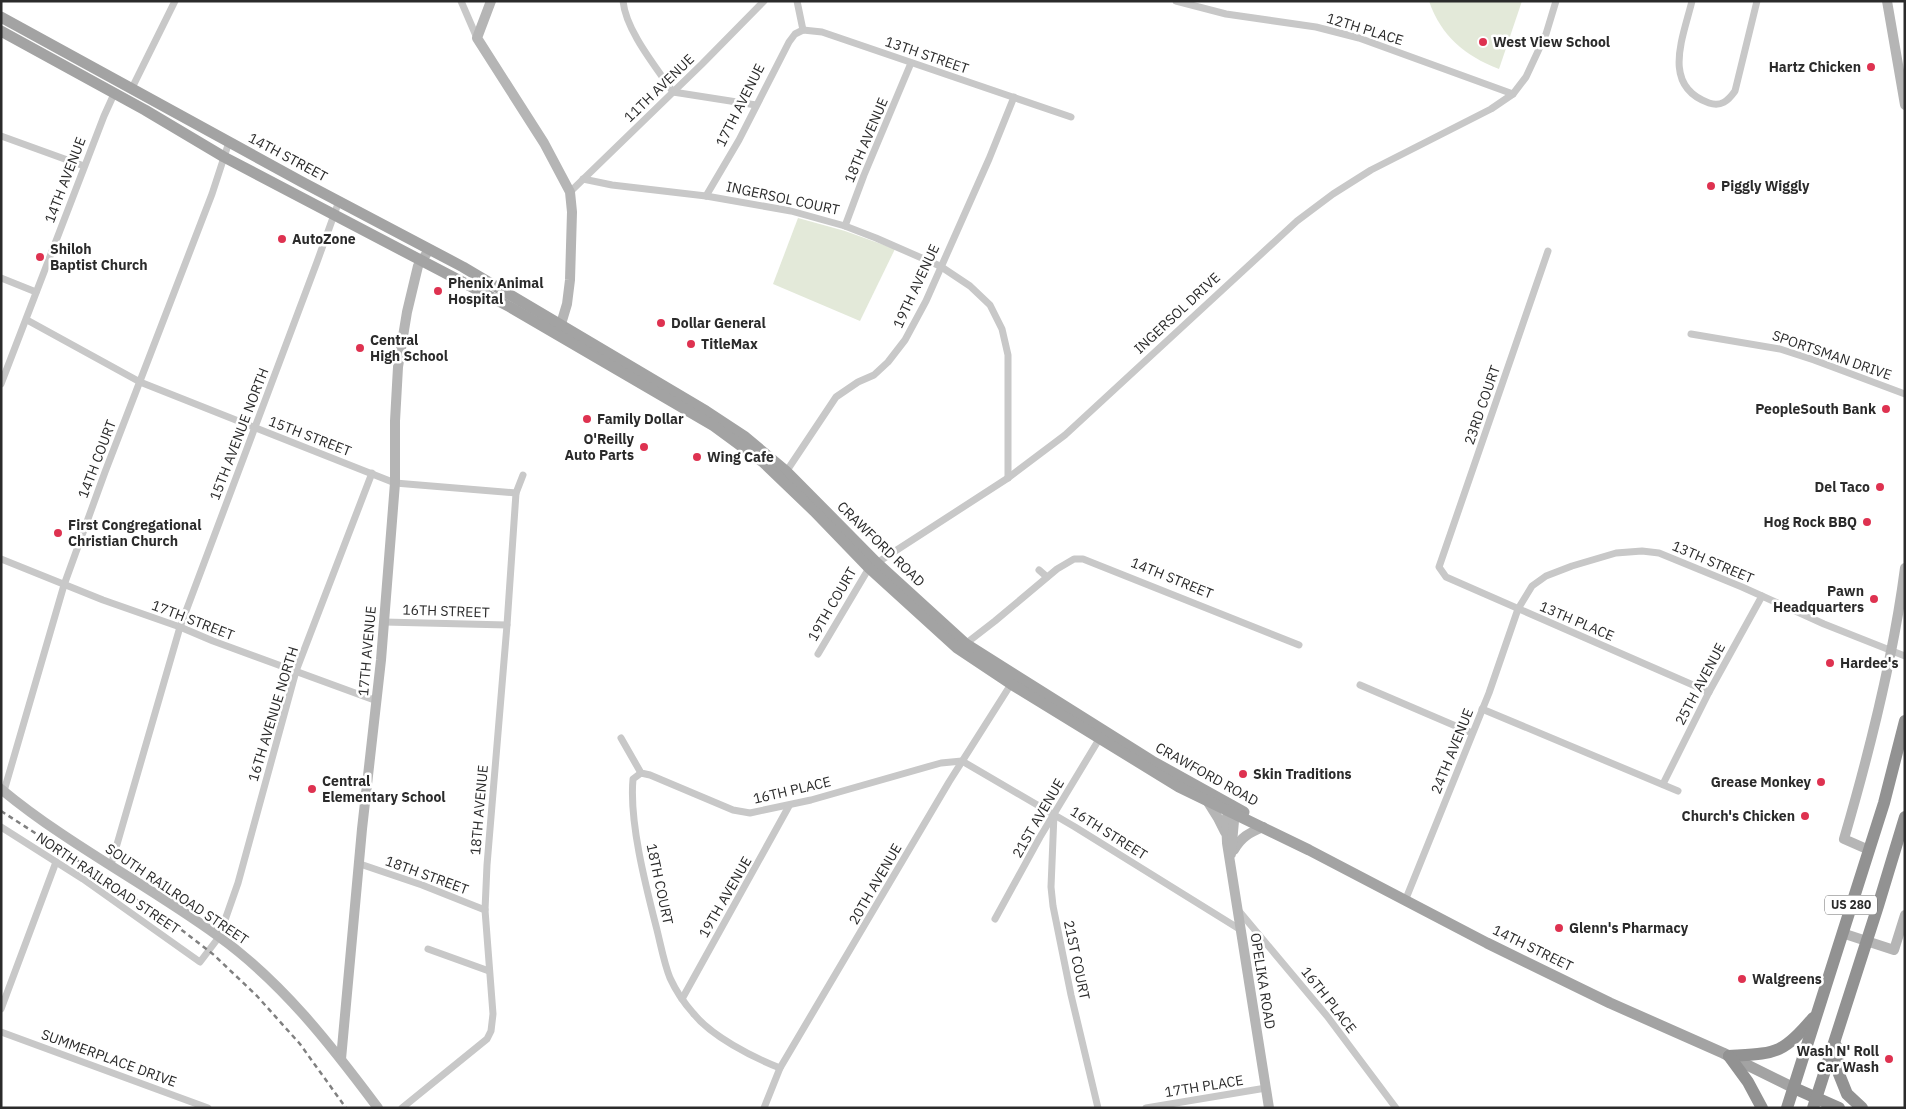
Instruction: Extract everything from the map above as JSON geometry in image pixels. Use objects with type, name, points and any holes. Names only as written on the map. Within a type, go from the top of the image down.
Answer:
[{"type":"highway","name":"US 280","points":[[1794,1088],[1884,803],[1905,720]]},
{"type":"highway","name":"US 280","points":[[1815,1103],[1905,817]]},
{"type":"highway","points":[[1729,1056],[1769,1053],[1784,1047],[1798,1036],[1817,1013]]},
{"type":"highway","points":[[1836,1040],[1839,1074],[1847,1094],[1862,1108]]},
{"type":"highway","points":[[1729,1056],[1748,1082],[1762,1108]]},
{"type":"highway","points":[[1788,1108],[1794,1088],[1815,1103],[1839,1108]]},
{"type":"main road","name":"14TH STREET","points":[[1,16],[229,142],[463,267],[558,328]]},
{"type":"main road","points":[[1,32],[224,157],[494,298],[558,328]]},
{"type":"main road","name":"CRAWFORD ROAD","points":[[558,328],[706,411],[744,436],[872,565],[961,646],[1102,735],[1179,787],[1208,802],[1257,820],[1263,827]]},
{"type":"main road","name":"CRAWFORD ROAD","points":[[1102,735],[1190,783],[1232,811]]},
{"type":"main road","name":"14TH STREET","points":[[1263,827],[1404,901],[1610,1003],[1729,1056],[1794,1088]]},
{"type":"street","points":[[114,94],[132,88],[175,1]]},
{"type":"street","points":[[462,1],[477,38],[544,143],[570,192],[572,212],[570,280],[567,304],[558,328]]},
{"type":"street","points":[[477,38],[491,1]]},
{"type":"street","points":[[623,1],[626,15],[638,39],[673,92],[756,105]]},
{"type":"street","name":"11TH AVENUE","points":[[570,192],[764,1]]},
{"type":"street","points":[[797,1],[803,30]]},
{"type":"street","name":"12TH PLACE","points":[[1176,1],[1226,14],[1316,27],[1359,38],[1513,94]]},
{"type":"street","name":"INGERSOL DRIVE","points":[[872,565],[1008,478],[1065,435],[1264,250],[1326,199],[1371,170],[1492,109],[1513,94],[1526,77],[1546,34],[1556,1]]},
{"type":"street","points":[[1692,1],[1680,51],[1678,69],[1684,86],[1697,98],[1714,104],[1723,104],[1735,91],[1757,1]]},
{"type":"street","points":[[1887,1],[1905,104]]},
{"type":"street","name":"13TH STREET","points":[[803,30],[822,32],[1071,116]]},
{"type":"street","name":"17TH AVENUE","points":[[706,196],[739,140],[789,42],[795,34],[803,30]]},
{"type":"street","name":"18TH AVENUE","points":[[845,226],[864,175],[911,63]]},
{"type":"street","name":"14TH AVENUE","points":[[1,384],[27,320],[84,166],[114,94]]},
{"type":"street","name":"19TH AVENUE","points":[[784,475],[836,397],[874,374],[888,362],[904,340],[926,301],[989,159],[1014,96]]},
{"type":"street","points":[[1,136],[84,166]]},
{"type":"street","name":"14TH COURT","points":[[3,790],[64,585],[229,142]]},
{"type":"street","name":"INGERSOL COURT","points":[[584,179],[630,188],[706,196],[791,211],[845,226],[940,266],[970,286],[990,305],[1002,329],[1008,355],[1008,478]]},
{"type":"street","name":"15TH AVENUE NORTH","points":[[111,865],[180,627],[339,201]]},
{"type":"street","name":"17TH AVENUE","points":[[341,1059],[362,830],[384,622],[395,483],[398,367],[407,312],[418,266],[429,250]]},
{"type":"street","name":"23RD COURT","points":[[1440,567],[1548,251]]},
{"type":"street","points":[[1,278],[36,292]]},
{"type":"street","name":"15TH STREET","points":[[27,320],[140,382],[395,483],[516,493]]},
{"type":"street","name":"SPORTSMAN DRIVE","points":[[1691,334],[1780,349],[1905,394]]},
{"type":"street","name":"16TH AVENUE NORTH","points":[[200,962],[219,937],[238,882],[296,671],[372,474]]},
{"type":"street","name":"18TH AVENUE","points":[[402,1108],[487,1038],[493,1022],[485,910],[516,493],[523,475]]},
{"type":"street","name":"13TH STREET","points":[[1518,609],[1532,586],[1546,576],[1616,553],[1642,550],[1659,553],[1824,624],[1905,656]]},
{"type":"street","name":"17TH STREET","points":[[1,559],[64,585],[377,701]]},
{"type":"street","name":"14TH STREET","points":[[1046,577],[1065,563],[1074,559],[1083,559],[1299,645]]},
{"type":"street","name":"19TH COURT","points":[[818,654],[872,565]]},
{"type":"street","name":"13TH PLACE","points":[[1440,567],[1446,577],[1710,692]]},
{"type":"street","points":[[1869,850],[1844,839],[1866,761],[1891,651],[1905,568]]},
{"type":"street","points":[[961,646],[1046,577],[1039,570]]},
{"type":"street","name":"25TH AVENUE","points":[[1663,784],[1762,596]]},
{"type":"street","name":"24TH AVENUE","points":[[1404,901],[1482,709],[1518,609]]},
{"type":"street","name":"16TH STREET","points":[[384,622],[507,626]]},
{"type":"street","name":"20TH AVENUE","points":[[764,1108],[780,1068],[962,761],[1013,680]]},
{"type":"street","points":[[1360,685],[1472,734]]},
{"type":"street","points":[[1482,709],[1678,791]]},
{"type":"street","name":"21ST AVENUE","points":[[995,919],[1054,814],[1102,735]]},
{"type":"street","points":[[621,738],[641,773]]},
{"type":"street","name":"16TH STREET","points":[[962,761],[1054,814],[1241,930]]},
{"type":"street","name":"16TH PLACE","points":[[641,773],[742,812],[760,812],[789,806],[941,763],[962,761]]},
{"type":"street","name":"18TH COURT","points":[[641,773],[633,779],[632,790],[642,864],[664,960],[670,977],[682,999]]},
{"type":"street","name":"SOUTH RAILROAD STREET","points":[[3,790],[53,827],[219,937],[266,976],[341,1059],[378,1108]]},
{"type":"street","points":[[1208,802],[1226,836]]},
{"type":"street","name":"19TH AVENUE","points":[[682,999],[789,806]]},
{"type":"street","name":"OPELIKA ROAD","points":[[1232,811],[1226,819],[1226,836],[1269,1108]]},
{"type":"street","name":"OPELIKA ROAD","points":[[1230,858],[1234,841],[1232,811]]},
{"type":"street","name":"21ST COURT","points":[[1054,814],[1050,887],[1071,995],[1098,1108]]},
{"type":"street","name":"NORTH RAILROAD STREET","points":[[1,827],[127,909],[200,962]]},
{"type":"street","points":[[1230,858],[1240,840],[1247,834],[1263,827]]},
{"type":"street","points":[[1,1009],[56,862]]},
{"type":"street","name":"18TH STREET","points":[[360,864],[431,888],[485,910]]},
{"type":"street","name":"16TH PLACE","points":[[1239,911],[1327,1016],[1396,1108]]},
{"type":"street","points":[[1842,933],[1894,950],[1905,916]]},
{"type":"street","points":[[428,949],[489,971]]},
{"type":"street","points":[[682,999],[694,1016],[708,1028],[745,1052],[780,1068]]},
{"type":"street","name":"SUMMERPLACE DRIVE","points":[[1,1032],[208,1108]]},
{"type":"street","name":"17TH PLACE","points":[[1146,1108],[1266,1088]]},
{"type":"green space","points":[[1429,1],[1522,1],[1499,69],[1475,58],[1456,43],[1440,25]]},
{"type":"green space","points":[[798,218],[845,231],[895,249],[860,321],[773,284]]},
{"type":"railway","points":[[1,811],[114,884],[183,931],[214,955],[257,996],[300,1044],[346,1108]]},
{"type":"place","name":"West View School","points":[[1483,42]]},
{"type":"place","name":"Hartz Chicken","points":[[1871,67]]},
{"type":"place","name":"Piggly Wiggly","points":[[1711,186]]},
{"type":"place","name":"AutoZone","points":[[282,239]]},
{"type":"place","name":"Shiloh Baptist Church","points":[[40,257]]},
{"type":"place","name":"Phenix Animal Hospital","points":[[438,291]]},
{"type":"place","name":"Dollar General","points":[[661,323]]},
{"type":"place","name":"TitleMax","points":[[691,344]]},
{"type":"place","name":"Central High School","points":[[360,348]]},
{"type":"place","name":"PeopleSouth Bank","points":[[1886,409]]},
{"type":"place","name":"Family Dollar","points":[[587,419]]},
{"type":"place","name":"O'Reilly Auto Parts","points":[[644,447]]},
{"type":"place","name":"Wing Cafe","points":[[697,457]]},
{"type":"place","name":"Del Taco","points":[[1880,487]]},
{"type":"place","name":"Hog Rock BBQ","points":[[1867,522]]},
{"type":"place","name":"First Congregational Christian Church","points":[[58,533]]},
{"type":"place","name":"Pawn Headquarters","points":[[1874,599]]},
{"type":"place","name":"Hardee's","points":[[1830,663]]},
{"type":"place","name":"Skin Traditions","points":[[1243,774]]},
{"type":"place","name":"Grease Monkey","points":[[1821,782]]},
{"type":"place","name":"Central Elementary School","points":[[312,789]]},
{"type":"place","name":"Church's Chicken","points":[[1805,816]]},
{"type":"place","name":"Glenn's Pharmacy","points":[[1559,928]]},
{"type":"place","name":"Walgreens","points":[[1742,979]]},
{"type":"place","name":"Wash N' Roll Car Wash","points":[[1889,1059]]}]
